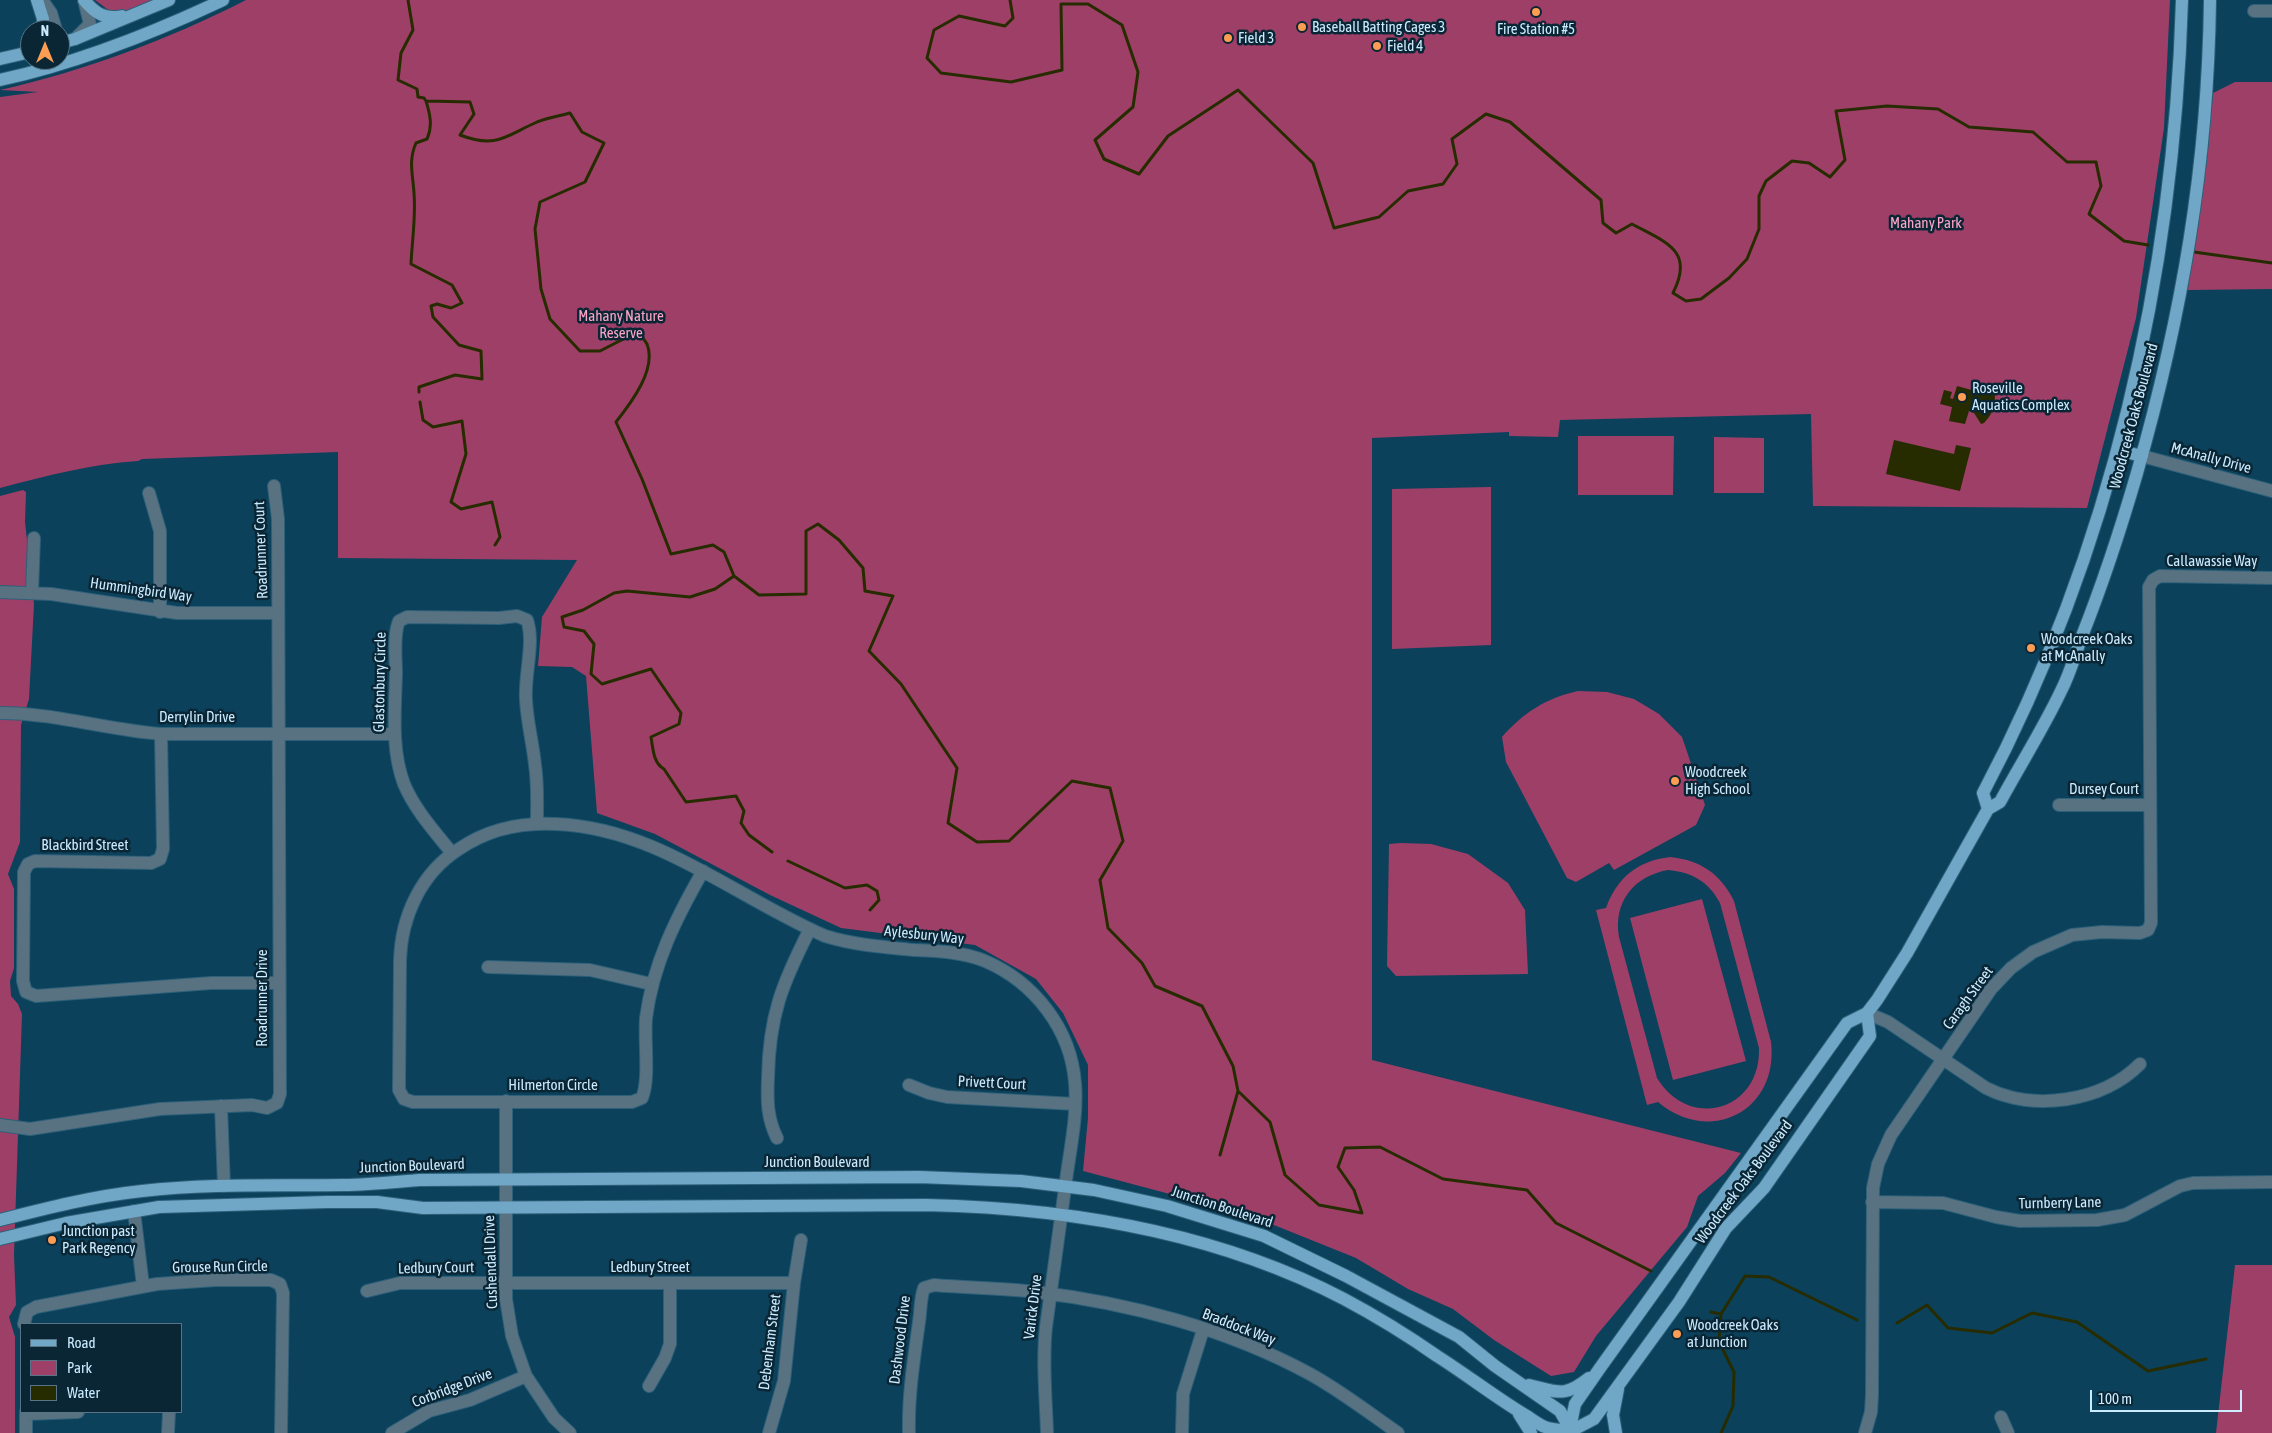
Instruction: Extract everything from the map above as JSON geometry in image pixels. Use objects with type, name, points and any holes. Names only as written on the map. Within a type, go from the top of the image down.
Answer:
[{"type":"main road","points":[[37,0],[43,20]]},
{"type":"main road","points":[[84,0],[94,11],[110,17],[154,7]]},
{"type":"main road","points":[[70,40],[169,0]]},
{"type":"main road","points":[[0,80],[82,58],[162,29],[222,0]]},
{"type":"main road","name":"Woodcreek Oaks Boulevard","points":[[1988,809],[1983,793],[2045,660],[2077,573],[2116,450],[2147,329],[2161,246],[2174,141],[2180,64],[2182,0]]},
{"type":"main road","name":"Woodcreek Oaks Boulevard","points":[[1571,1432],[1575,1404],[1600,1368],[1847,1023],[1868,1013],[1907,952],[1988,809],[2000,802],[2062,691],[2115,547],[2142,456],[2176,317],[2192,228],[2209,65],[2210,0]]},
{"type":"main road","points":[[0,59],[20,54]]},
{"type":"main road","points":[[2116,450],[2142,456]]},
{"type":"main road","name":"Woodcreek Oaks Boulevard","points":[[1571,1432],[1594,1419],[1679,1302],[1726,1228],[1764,1188],[1870,1036],[1868,1013]]},
{"type":"main road","name":"Junction Boulevard","points":[[0,1220],[54,1206],[110,1195],[224,1186],[346,1185],[420,1180],[919,1177],[974,1178],[1065,1185],[1125,1195],[1264,1236],[1346,1276],[1459,1338],[1495,1366],[1524,1384],[1560,1411],[1571,1432]]},
{"type":"main road","points":[[0,1239],[66,1223],[134,1211],[205,1204],[377,1202],[423,1208],[926,1205],[994,1207],[1061,1213],[1166,1233],[1304,1280],[1344,1299],[1391,1326],[1514,1408],[1548,1428],[1571,1432]]},
{"type":"main road","points":[[1524,1384],[1557,1391],[1574,1390],[1600,1368]]},
{"type":"main road","points":[[1616,1433],[1613,1415],[1620,1383]]},
{"type":"main road","points":[[1514,1408],[1531,1433]]},
{"type":"street","points":[[42,0],[52,20]]},
{"type":"street","points":[[76,39],[90,24],[84,0]]},
{"type":"street","points":[[2254,11],[2272,11]]},
{"type":"street","points":[[70,38],[76,39]]},
{"type":"street","points":[[76,39],[82,58]]},
{"type":"street","name":"McAnally Drive","points":[[2142,456],[2272,491]]},
{"type":"street","name":"Roadrunner Court","points":[[274,486],[278,519],[278,613]]},
{"type":"street","points":[[148,493],[160,531],[160,612]]},
{"type":"street","points":[[32,592],[34,538]]},
{"type":"street","name":"Callawassie Way","points":[[2153,580],[2160,576],[2272,578]]},
{"type":"street","name":"Caragh Street","points":[[1865,1433],[1871,1412],[1872,1395],[1872,1202],[1875,1175],[1886,1144],[2000,978],[2033,952],[2072,935],[2102,932],[2140,933],[2148,930],[2152,923],[2149,587],[2153,580]]},
{"type":"street","name":"Hummingbird Way","points":[[0,592],[32,592],[85,598],[160,612],[278,613]]},
{"type":"street","name":"Roadrunner Drive","points":[[0,1125],[30,1129],[151,1110],[252,1105],[267,1108],[277,1103],[280,1094],[278,983],[278,613]]},
{"type":"street","name":"Glastonbury Circle","points":[[452,853],[424,818],[405,786],[398,763],[395,734],[395,629],[398,621],[407,617],[499,618],[517,616],[528,620],[530,642],[526,701],[536,768],[537,823]]},
{"type":"street","name":"Derrylin Drive","points":[[0,713],[62,718],[127,731],[161,734],[395,734]]},
{"type":"street","name":"Blackbird Street","points":[[161,734],[163,849],[160,859],[151,863],[35,861],[28,864],[24,872],[23,981],[26,992],[36,996],[191,984],[278,983]]},
{"type":"street","name":"Dursey Court","points":[[2059,805],[2150,805]]},
{"type":"street","name":"Hilmerton Circle","points":[[537,823],[574,825],[613,832],[653,846],[703,871],[670,933],[651,984],[645,1037],[646,1088],[642,1098],[632,1102],[413,1102],[404,1099],[399,1090],[400,961],[403,930],[420,889],[428,877],[452,853],[478,837],[496,830],[537,823]]},
{"type":"street","name":"Aylesbury Way","points":[[703,871],[810,929],[847,943],[968,955],[985,961],[1022,983],[1048,1010],[1066,1046],[1073,1068],[1075,1104],[1065,1185]]},
{"type":"street","points":[[777,1138],[771,1125],[767,1104],[768,1057],[772,1023],[782,987],[810,929]]},
{"type":"street","points":[[488,968],[590,970],[651,984]]},
{"type":"street","points":[[1868,1013],[1888,1022],[1998,1095],[2020,1100],[2043,1101],[2092,1093],[2122,1079],[2140,1064]]},
{"type":"street","name":"Privett Court","points":[[909,1085],[929,1093],[947,1096],[1075,1104]]},
{"type":"street","name":"Cushendall Drive","points":[[506,1101],[506,1299],[512,1336],[526,1376],[554,1418],[570,1433]]},
{"type":"street","points":[[221,1106],[224,1186]]},
{"type":"street","name":"Turnberry Lane","points":[[1872,1202],[1943,1203],[1996,1217],[2020,1221],[2097,1220],[2132,1212],[2180,1186],[2193,1183],[2272,1182]]},
{"type":"street","name":"Varick Drive","points":[[1047,1433],[1045,1350],[1050,1294],[1065,1185]]},
{"type":"street","points":[[134,1211],[144,1286]]},
{"type":"street","name":"Debenham Street","points":[[769,1433],[784,1381],[794,1283],[801,1240]]},
{"type":"street","name":"Grouse Run Circle","points":[[24,1323],[27,1312],[36,1307],[144,1286],[184,1282],[271,1280],[280,1284],[283,1293],[281,1433]]},
{"type":"street","name":"Ledbury Court","points":[[366,1290],[400,1283],[506,1283]]},
{"type":"street","name":"Ledbury Street","points":[[506,1283],[794,1283]]},
{"type":"street","points":[[649,1386],[665,1358],[670,1344],[670,1283]]},
{"type":"street","name":"Dashwood Drive","points":[[909,1433],[910,1385],[920,1316],[920,1297],[924,1288],[934,1285],[977,1287],[1050,1294]]},
{"type":"street","name":"Braddock Way","points":[[1050,1294],[1128,1308],[1203,1330],[1259,1350],[1334,1388],[1398,1433]]},
{"type":"street","points":[[1182,1433],[1183,1394],[1203,1330]]},
{"type":"street","name":"Corbridge Drive","points":[[392,1433],[429,1411],[470,1400],[526,1376]]},
{"type":"street","points":[[26,1413],[26,1433]]},
{"type":"street","points":[[168,1433],[169,1413]]},
{"type":"street","points":[[2001,1416],[2008,1433]]},
{"type":"green space","points":[[95,0],[154,0],[125,12],[111,12]]},
{"type":"green space","points":[[246,0],[2170,0],[2164,128],[2136,318],[2087,508],[1813,506],[1811,414],[1560,420],[1558,437],[1509,436],[1509,432],[1372,438],[1372,1060],[1741,1153],[1725,1173],[1698,1196],[1687,1227],[1596,1336],[1574,1372],[1551,1376],[1494,1340],[1453,1309],[1408,1289],[1356,1258],[1249,1215],[1083,1171],[1088,1118],[1088,1065],[1063,1013],[1036,979],[975,945],[841,928],[770,895],[655,834],[597,813],[586,676],[572,667],[538,666],[542,617],[577,560],[338,558],[338,452],[142,459],[68,471],[0,488],[0,97],[38,92],[0,90],[64,73],[126,52],[216,15]]},
{"type":"green space","points":[[2235,82],[2272,82],[2272,289],[2188,290],[2189,271],[2207,159],[2213,93]]},
{"type":"green space","points":[[1578,436],[1674,436],[1673,495],[1578,495]]},
{"type":"green space","points":[[1714,437],[1764,438],[1764,493],[1714,493]]},
{"type":"green space","points":[[1491,487],[1491,645],[1392,649],[1392,489]]},
{"type":"green space","points":[[23,490],[26,492],[25,522],[34,604],[29,699],[21,725],[20,842],[8,874],[14,889],[14,968],[10,981],[11,996],[18,1004],[22,1014],[14,1255],[16,1305],[9,1317],[15,1337],[15,1433],[0,1433],[0,496]]},
{"type":"green space","points":[[1578,691],[1607,692],[1634,699],[1659,714],[1682,737],[1705,805],[1696,825],[1614,870],[1609,863],[1576,882],[1567,878],[1506,762],[1502,737],[1518,721],[1545,702]]},
{"type":"green space","points":[[1389,844],[1431,844],[1468,854],[1508,883],[1525,910],[1528,974],[1396,976],[1387,966]]},
{"type":"green space","points":[[1670,857],[1691,861],[1700,865],[1716,876],[1729,891],[1734,901],[1771,1042],[1771,1066],[1764,1087],[1752,1103],[1737,1114],[1719,1121],[1699,1121],[1678,1115],[1658,1102],[1647,1105],[1596,910],[1606,908],[1616,888],[1630,873],[1648,862]],"holes":[[[1668,870],[1677,871],[1699,879],[1711,889],[1720,903],[1759,1048],[1757,1070],[1748,1087],[1736,1099],[1721,1106],[1704,1108],[1687,1105],[1671,1095],[1657,1078],[1619,937],[1619,913],[1628,893],[1645,878],[1656,873]]]},
{"type":"green space","points":[[1702,899],[1746,1061],[1673,1080],[1630,918]]},
{"type":"green space","points":[[2235,1265],[2272,1265],[2272,1433],[2216,1433]]},
{"type":"water","points":[[1991,385],[1995,400],[1993,410],[1984,423],[1981,424],[1974,413],[1969,411],[1965,424],[1949,421],[1952,407],[1940,404],[1944,390],[1952,392],[1950,398],[1953,399],[1957,386],[1979,392]]},
{"type":"water","points":[[1894,440],[1954,454],[1956,445],[1971,448],[1960,491],[1886,474]]},
{"type":"waterway","points":[[408,0],[413,30],[401,53],[398,80],[417,89],[418,97],[424,98],[426,101],[470,102],[474,114],[460,135],[483,141],[492,141],[541,121],[570,113],[582,132],[604,143],[585,182],[540,202],[535,229],[541,289],[550,319],[580,351],[600,351],[637,332],[647,344],[649,354],[646,375],[635,396],[616,422],[642,479],[671,554],[713,545],[724,552],[734,576],[759,595],[806,594],[806,531],[818,524],[839,540],[863,568],[865,591],[893,596],[869,651],[901,684],[957,768],[948,823],[977,842],[1009,841],[1072,781],[1110,788],[1123,841],[1100,880],[1108,928],[1142,963],[1155,986],[1202,1006],[1233,1066],[1238,1091],[1270,1122],[1285,1175],[1319,1205],[1362,1213],[1354,1190],[1338,1167],[1345,1148],[1380,1147],[1443,1179],[1527,1190],[1556,1223],[1651,1271]]},
{"type":"waterway","points":[[1010,0],[1013,18],[1005,26],[959,16],[934,30],[927,58],[941,73],[1011,82],[1062,70],[1061,4],[1088,4],[1122,25],[1138,72],[1133,107],[1095,140],[1104,159],[1139,174],[1168,136],[1238,90],[1313,163],[1334,228],[1379,217],[1408,191],[1443,184],[1457,164],[1452,139],[1486,114],[1510,122],[1601,200],[1603,223],[1616,233],[1632,224],[1665,242],[1673,249],[1681,267],[1673,293],[1686,301],[1701,299],[1729,278],[1747,259],[1759,229],[1759,196],[1766,181],[1792,161],[1809,163],[1830,177],[1845,160],[1836,111],[1887,106],[1938,109],[1969,127],[2033,132],[2067,162],[2096,162],[2101,186],[2089,214],[2124,241],[2148,245]]},
{"type":"waterway","points":[[419,392],[419,387],[455,375],[482,379],[481,351],[459,345],[433,317],[431,306],[437,304],[451,308],[462,303],[452,285],[411,264],[415,211],[412,156],[416,143],[427,139],[429,134],[430,120],[426,101]]},
{"type":"waterway","points":[[2194,252],[2272,263]]},
{"type":"waterway","points":[[420,402],[423,420],[433,427],[462,421],[466,454],[451,502],[461,509],[492,502],[500,537],[495,545]]},
{"type":"waterway","points":[[734,576],[715,589],[690,597],[627,591],[614,593],[583,610],[562,617],[564,627],[584,631],[594,644],[591,674],[602,684],[651,669],[681,713],[679,724],[651,737],[654,755],[658,763],[686,802],[736,796],[744,811],[741,823],[749,835],[772,852]]},
{"type":"waterway","points":[[788,861],[845,888],[867,885],[877,891],[879,900],[870,910]]},
{"type":"waterway","points":[[1220,1155],[1238,1091]]},
{"type":"waterway","points":[[1711,1312],[1721,1314],[1745,1276],[1769,1277],[1857,1320]]},
{"type":"waterway","points":[[1897,1323],[1927,1305],[1948,1328],[1992,1333],[2032,1313],[2077,1322],[2148,1371],[2206,1359]]},
{"type":"waterway","points":[[1721,1314],[1719,1342],[1734,1372],[1733,1406],[1721,1433]]},
{"type":"place","name":"Fire Station #5","points":[[1536,12]]},
{"type":"place","name":"Baseball Batting Cages 3","points":[[1302,27]]},
{"type":"place","name":"Field 3","points":[[1228,38]]},
{"type":"place","name":"Field 4","points":[[1377,46]]},
{"type":"place","name":"Roseville Aquatics Complex","points":[[1962,397]]},
{"type":"place","name":"Woodcreek Oaks at McAnally","points":[[2031,648]]},
{"type":"place","name":"Woodcreek High School","points":[[1675,781]]},
{"type":"place","name":"Junction past Park Regency","points":[[52,1240]]},
{"type":"place","name":"Woodcreek Oaks at Junction","points":[[1677,1334]]},
{"type":"park label","name":"Mahany Park","points":[[1926,223]]},
{"type":"park label","name":"Mahany Nature Reserve","points":[[621,324]]}]
